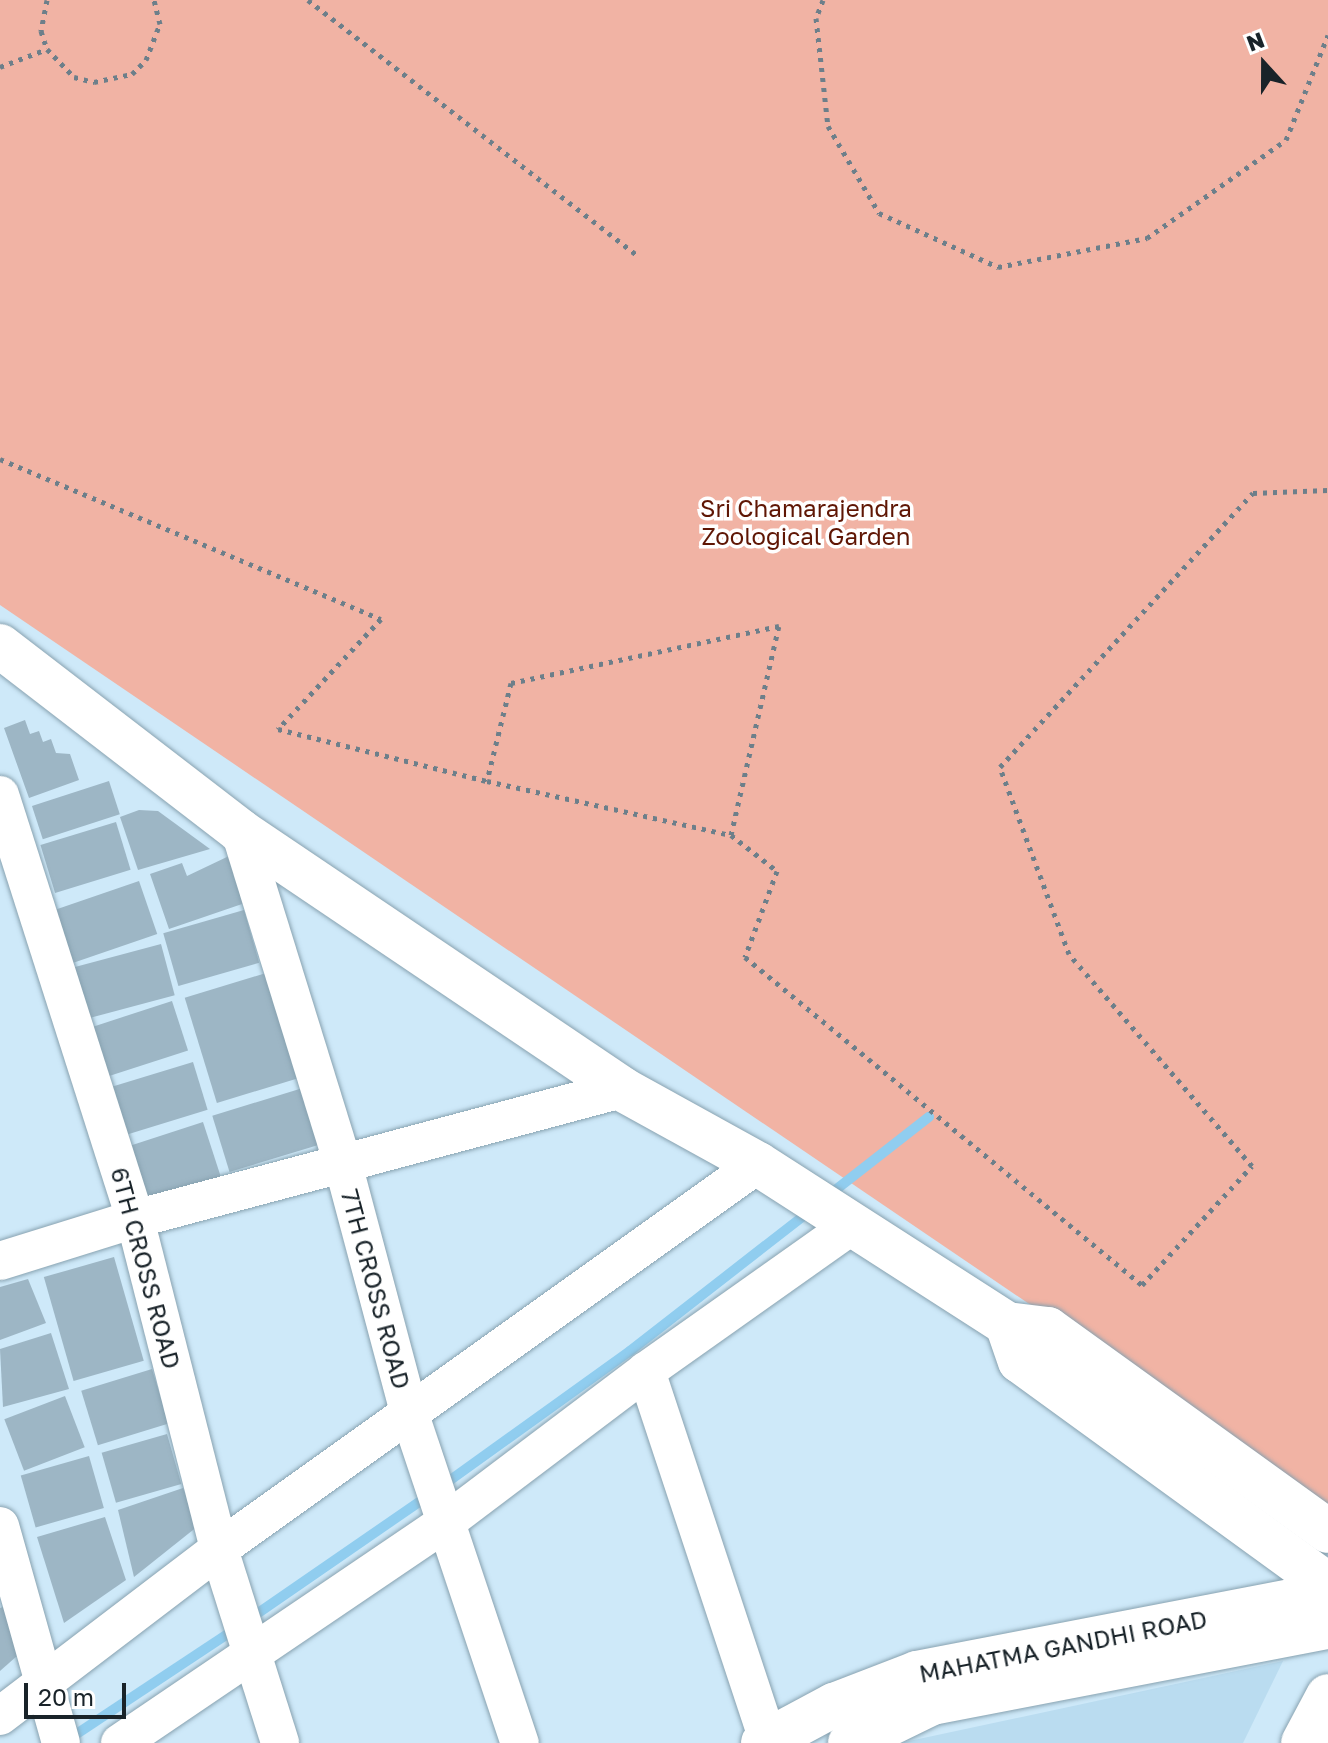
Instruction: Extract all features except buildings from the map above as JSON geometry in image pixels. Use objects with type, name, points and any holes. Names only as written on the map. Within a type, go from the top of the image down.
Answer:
[{"type":"main road","points":[[0,646],[240,831],[622,1089],[764,1168],[1007,1324],[1048,1329],[1328,1531]]},
{"type":"main road","points":[[1007,1324],[1020,1361],[1328,1585]]},
{"type":"main road","name":"MAHATMA GANDHI ROAD","points":[[765,1742],[834,1705],[917,1673],[1328,1594]]},
{"type":"main road","name":"MAHATMA GANDHI ROAD","points":[[850,1743],[932,1703],[1328,1627]]},
{"type":"main road","points":[[1303,1743],[1328,1696]]},
{"type":"street","name":"6TH CROSS ROAD","points":[[0,795],[135,1219],[219,1549],[280,1743]]},
{"type":"street","name":"7TH CROSS ROAD","points":[[240,831],[343,1164],[409,1412],[427,1458],[520,1743]]},
{"type":"street","points":[[0,1261],[135,1219],[622,1089]]},
{"type":"street","points":[[0,1716],[53,1716],[219,1549],[409,1412],[764,1168]]},
{"type":"street","points":[[120,1743],[248,1646],[646,1371],[844,1222]]},
{"type":"street","points":[[646,1371],[765,1742]]},
{"type":"street","points":[[0,1526],[53,1716]]},
{"type":"path","points":[[47,0],[41,31],[47,49],[74,77],[114,81],[132,74],[156,43],[155,2],[167,0]]},
{"type":"path","points":[[308,0],[639,257]]},
{"type":"path","points":[[823,0],[816,18],[828,126],[879,213],[998,267],[1147,238],[1286,140],[1328,35]]},
{"type":"path","points":[[0,67],[47,49]]},
{"type":"path","points":[[0,459],[381,619],[278,729],[487,781],[731,835],[777,871],[745,957],[1142,1285],[1252,1166],[1069,954],[1000,767],[1253,493],[1328,490]]},
{"type":"path","points":[[487,781],[511,683],[779,626],[731,835]]},
{"type":"shaded area","points":[[1283,1661],[1243,1743],[900,1743]]},
{"type":"green space","name":"Sri Chamarajendra Zoological Garden","points":[[0,0],[1328,0],[1328,1507],[0,605]]},
{"type":"waterway","points":[[829,1195],[929,1117]]},
{"type":"waterway","points":[[442,1486],[630,1351],[811,1210]]},
{"type":"waterway","points":[[248,1620],[429,1495]]},
{"type":"waterway","points":[[69,1739],[235,1629]]}]
